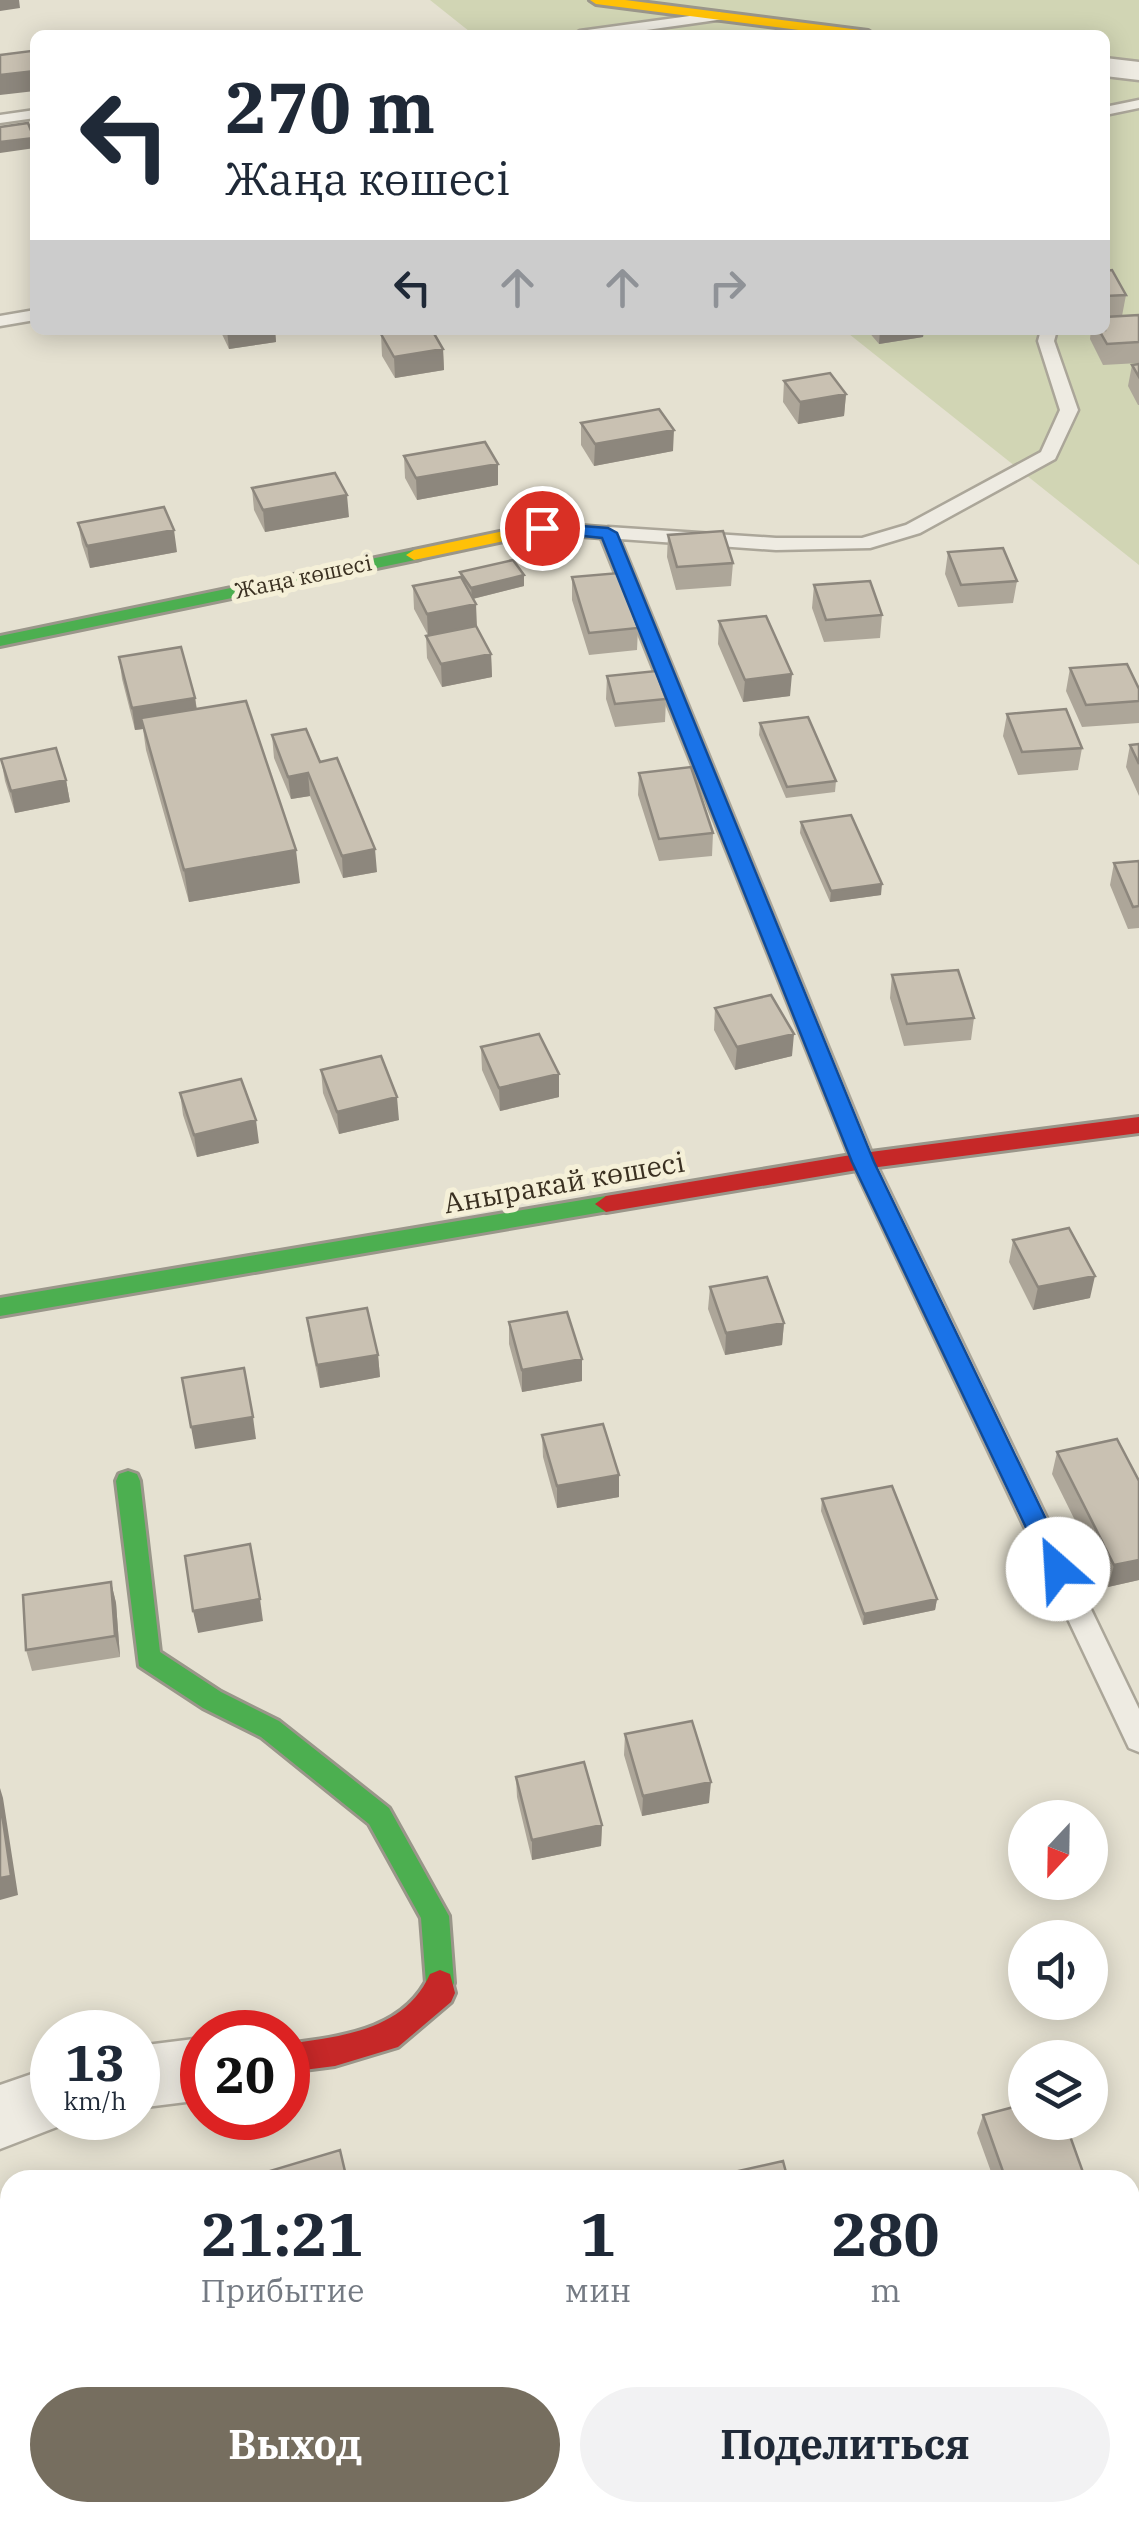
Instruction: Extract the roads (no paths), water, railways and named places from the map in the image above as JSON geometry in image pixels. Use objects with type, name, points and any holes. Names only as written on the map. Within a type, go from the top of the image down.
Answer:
[{"type":"street","points":[[596,0],[829,30]]},
{"type":"street","points":[[1110,67],[1139,71]]},
{"type":"street","name":"Жаңа көшесі","points":[[0,640],[542,528],[608,533]]},
{"type":"street","name":"Аныракай көшесі","points":[[0,1307],[863,1162],[1139,1125]]},
{"type":"street","points":[[128,1481],[148,1658],[212,1700],[270,1729],[378,1816],[434,1916],[441,1993],[388,2036],[310,2055]]},
{"type":"street","points":[[0,2117],[30,2106]]},
{"type":"lane","points":[[617,30],[720,16]]},
{"type":"lane","points":[[1110,110],[1139,104]]},
{"type":"lane","points":[[0,120],[30,115]]},
{"type":"lane","points":[[0,321],[30,317]]},
{"type":"lane","points":[[1047,336],[1068,410],[1049,454],[913,529],[863,544],[776,544],[608,533],[863,1162],[1139,1739]]}]
